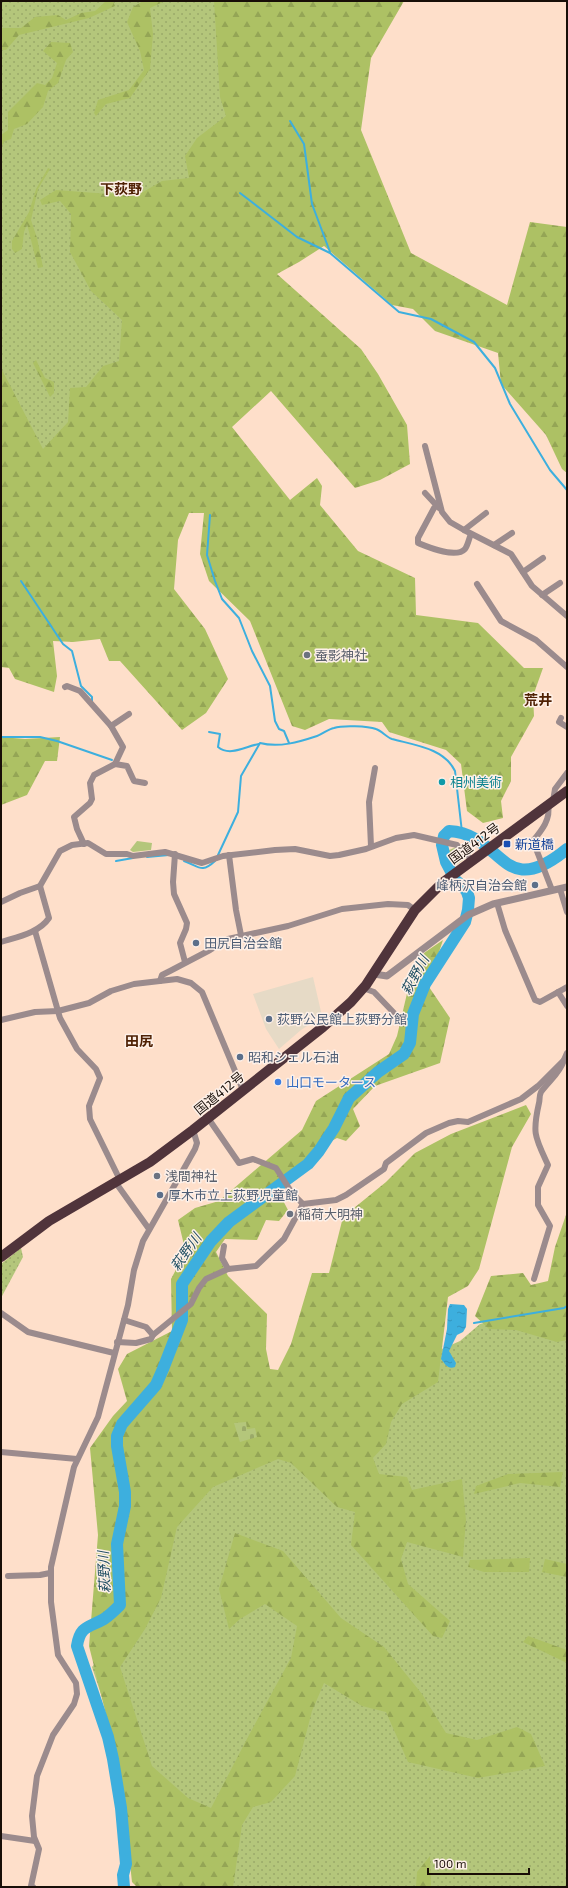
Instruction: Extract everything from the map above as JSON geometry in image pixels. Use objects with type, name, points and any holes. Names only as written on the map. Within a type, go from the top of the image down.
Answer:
[{"type":"highway","name":"国道412号","points":[[1,1257],[49,1221],[150,1162],[193,1130],[323,1027],[364,988],[415,910],[442,882],[493,846],[567,790]]},
{"type":"street","points":[[425,446],[442,512]]},
{"type":"street","points":[[425,493],[437,505],[450,522],[511,554],[532,586],[567,616]]},
{"type":"street","points":[[437,505],[418,538],[418,543],[440,552],[460,552],[465,549],[471,534]]},
{"type":"street","points":[[464,530],[486,513]]},
{"type":"street","points":[[494,545],[512,532]]},
{"type":"street","points":[[523,572],[542,558]]},
{"type":"street","points":[[542,595],[560,583]]},
{"type":"street","points":[[477,584],[501,621],[536,640],[567,667]]},
{"type":"street","points":[[67,686],[80,691],[111,726],[123,747],[115,764],[94,776],[90,783],[92,799],[74,817],[77,829],[84,844]]},
{"type":"street","points":[[111,726],[129,714]]},
{"type":"street","points":[[559,722],[567,727]]},
{"type":"street","points":[[115,764],[127,766],[134,781],[145,783]]},
{"type":"street","points":[[371,846],[369,802],[375,768]]},
{"type":"street","points":[[552,890],[533,841],[547,821],[550,802],[555,790],[567,773]]},
{"type":"street","points":[[1,902],[20,893],[40,887],[60,851],[72,845],[88,843],[106,854],[127,854],[133,856],[165,852],[175,857],[202,863],[222,856],[295,849],[330,856],[366,849],[396,838],[414,835],[452,843],[476,858]]},
{"type":"street","points":[[229,855],[236,910],[241,935]]},
{"type":"street","points":[[175,857],[173,882],[174,894],[187,923],[180,943],[185,962]]},
{"type":"street","points":[[1,942],[35,931],[50,918],[40,887]]},
{"type":"street","points":[[374,974],[387,976],[457,922],[468,915],[497,903],[563,888],[567,912]]},
{"type":"street","points":[[497,903],[504,930],[535,1000],[540,1002],[567,987]]},
{"type":"street","points":[[160,981],[162,975],[228,939],[241,935],[260,933],[352,907],[388,904],[408,905],[415,910]]},
{"type":"street","points":[[35,931],[60,1018],[77,1049],[98,1073],[100,1078],[88,1112],[90,1120],[118,1182],[150,1229]]},
{"type":"street","points":[[1,1020],[35,1012],[58,1011],[89,1003],[121,987],[160,981],[183,980],[200,988],[243,1090]]},
{"type":"street","points":[[364,988],[374,992],[390,1006],[395,1014]]},
{"type":"street","points":[[558,992],[567,1006]]},
{"type":"street","points":[[534,1279],[550,1226],[538,1205],[538,1187],[548,1165],[534,1131],[535,1119],[540,1093],[562,1067],[567,1053]]},
{"type":"street","points":[[303,1204],[336,1200],[346,1195],[384,1169],[386,1163],[426,1133],[449,1123],[458,1121],[468,1122],[522,1099],[538,1086],[564,1060]]},
{"type":"street","points":[[208,1118],[239,1162],[253,1159],[276,1168],[292,1193],[303,1204]]},
{"type":"street","points":[[31,1887],[39,1849],[35,1841],[32,1816],[37,1776],[53,1735],[74,1704],[77,1694],[76,1683],[58,1655],[51,1602],[50,1573],[76,1459],[94,1427],[124,1320],[138,1254],[150,1229],[195,1149],[197,1142],[193,1130]]},
{"type":"street","points":[[117,1342],[146,1342],[191,1304],[199,1288],[206,1279],[228,1269],[256,1266],[284,1239],[303,1204]]},
{"type":"street","points":[[224,1246],[222,1258],[228,1269]]},
{"type":"street","points":[[1,1313],[28,1332],[114,1353]]},
{"type":"street","points":[[124,1320],[146,1327],[153,1336]]},
{"type":"street","points":[[1,1452],[76,1459]]},
{"type":"street","points":[[8,1576],[40,1575],[50,1573]]},
{"type":"street","points":[[1,1836],[35,1841]]},
{"type":"shaded area","points":[[313,977],[322,1016],[301,1030],[279,1049],[266,1029],[253,994]]},
{"type":"green space","points":[[1,1],[253,1],[262,151],[54,460],[1,490]]},
{"type":"green space","points":[[106,1],[113,1],[115,6],[89,18],[19,35],[6,50],[1,50],[1,28],[21,28],[35,17],[58,15],[66,20],[81,13],[95,11]]},
{"type":"green space","points":[[143,1],[165,1],[150,8],[153,34],[150,69],[130,98],[106,104],[96,116],[94,113],[98,100],[129,90],[144,70],[140,51],[127,22],[133,7]]},
{"type":"green space","points":[[214,1],[404,1],[371,58],[361,130],[411,253],[507,305],[530,222],[567,227],[567,473],[562,469],[546,435],[501,384],[498,353],[435,331],[413,309],[392,305],[324,246],[277,274],[361,349],[378,374],[407,425],[410,464],[380,480],[355,488],[271,391],[232,427],[290,500],[317,478],[322,486],[320,505],[358,551],[415,578],[416,615],[478,623],[524,668],[543,668],[533,696],[534,716],[511,757],[511,781],[501,801],[503,818],[483,823],[467,811],[461,764],[446,750],[389,732],[382,722],[329,719],[305,730],[292,726],[250,621],[209,581],[200,554],[204,513],[189,513],[178,540],[174,589],[205,629],[228,679],[206,713],[182,730],[120,661],[109,661],[100,639],[73,642],[53,641],[57,676],[54,692],[15,679],[9,668],[1,667],[1,368],[43,449],[68,422],[70,388],[86,387],[103,366],[119,361],[122,320],[91,291],[70,252],[71,214],[60,201],[42,205],[40,200],[56,190],[136,196],[162,181],[189,178],[185,156],[197,138],[226,116],[220,97]]},
{"type":"green space","points":[[51,42],[70,43],[73,52],[66,60],[58,83],[48,91],[43,107],[27,124],[14,129],[11,139],[5,141],[1,147],[1,135],[8,130],[8,112],[37,83],[45,85],[52,78],[57,63],[43,51]]},
{"type":"green space","points":[[48,168],[50,169],[38,189],[31,220],[37,238],[43,267],[38,268],[27,224],[24,232],[22,249],[15,253],[12,249],[12,241],[29,212],[36,189]]},
{"type":"green space","points":[[36,360],[45,378],[54,382],[54,393],[50,397],[33,363]]},
{"type":"green space","points":[[1,737],[25,739],[60,737],[57,761],[45,761],[27,795],[1,805]]},
{"type":"green space","points":[[137,841],[152,843],[151,850],[133,852],[130,850]]},
{"type":"green space","points":[[456,847],[466,858],[454,866],[447,851]]},
{"type":"green space","points":[[443,940],[439,952],[432,964],[429,987],[450,1018],[440,1063],[375,1086],[353,1109],[360,1126],[346,1141],[337,1138],[311,1152],[279,1193],[288,1210],[279,1221],[266,1220],[257,1240],[225,1239],[216,1252],[228,1276],[267,1314],[266,1349],[270,1369],[278,1370],[291,1344],[312,1273],[329,1273],[343,1217],[386,1182],[415,1153],[451,1134],[526,1105],[531,1114],[512,1147],[479,1269],[468,1286],[448,1297],[438,1382],[402,1404],[391,1422],[386,1444],[373,1458],[379,1474],[407,1477],[412,1490],[462,1479],[466,1520],[463,1557],[407,1542],[401,1559],[408,1584],[450,1621],[442,1638],[433,1636],[351,1545],[355,1512],[337,1507],[291,1463],[278,1459],[213,1487],[177,1527],[161,1598],[145,1629],[120,1667],[152,1766],[188,1798],[211,1808],[291,1658],[297,1626],[265,1604],[240,1619],[229,1629],[219,1589],[235,1533],[283,1551],[341,1618],[384,1647],[422,1694],[446,1733],[477,1740],[517,1727],[531,1734],[545,1766],[478,1778],[408,1762],[386,1712],[362,1706],[324,1683],[312,1711],[295,1776],[271,1802],[253,1807],[242,1825],[233,1887],[137,1887],[132,1882],[120,1771],[89,1646],[98,1535],[90,1448],[113,1416],[127,1401],[118,1369],[127,1354],[172,1331],[171,1279],[180,1262],[184,1245],[178,1220],[195,1208],[219,1201],[302,1130],[316,1101],[389,1054],[397,1036],[409,985],[424,953]]},
{"type":"green space","points":[[567,1212],[567,1340],[557,1342],[516,1330],[489,1329],[475,1316],[491,1276],[523,1273],[531,1285],[548,1281],[555,1247]]},
{"type":"green space","points":[[21,1248],[23,1257],[1,1298],[1,1264]]},
{"type":"green space","points":[[567,1295],[567,1887],[141,1887],[124,1764],[92,1667],[123,1627],[138,1449],[305,1409],[460,1341],[480,1324],[554,1305]]},
{"type":"green space","points":[[246,1422],[247,1429],[255,1428],[257,1437],[240,1442],[234,1423]]},
{"type":"green space","points":[[563,1472],[560,1487],[520,1483],[474,1494],[476,1486],[508,1474]]},
{"type":"green space","points":[[530,1558],[529,1572],[484,1572],[468,1567],[470,1560]]},
{"type":"green space","points":[[545,1559],[567,1564],[567,1577],[542,1572]]},
{"type":"green space","points":[[528,1636],[567,1650],[567,1663],[523,1642]]},
{"type":"green space","points":[[430,1856],[431,1887],[416,1887],[417,1872]]},
{"type":"water","points":[[450,1304],[464,1305],[467,1309],[466,1327],[463,1332],[457,1335],[449,1351],[456,1363],[455,1367],[453,1368],[447,1366],[441,1359]]},
{"type":"waterway","points":[[290,121],[304,144],[312,204],[330,252]]},
{"type":"waterway","points":[[240,193],[297,237],[330,253],[399,312],[431,319],[474,342],[495,368],[510,404],[550,470],[567,490]]},
{"type":"waterway","points":[[210,515],[207,555],[215,581],[222,599],[239,618],[252,651],[270,686],[275,721],[279,729],[284,731],[289,743]]},
{"type":"waterway","points":[[21,581],[63,644],[72,651],[81,686],[92,697],[92,701]]},
{"type":"waterway","points":[[218,855],[238,812],[241,776],[260,743],[274,745],[289,744],[317,736],[343,726],[376,729],[392,739],[428,749],[444,757],[455,771],[462,832]]},
{"type":"waterway","points":[[209,732],[220,734],[218,747],[223,750],[233,751],[259,744]]},
{"type":"waterway","points":[[1,737],[40,737],[57,741],[112,760]]},
{"type":"waterway","name":"萩野川","points":[[124,1887],[123,1875],[126,1864],[121,1808],[113,1759],[108,1737],[77,1646],[78,1639],[86,1628],[104,1619],[120,1605],[117,1544],[125,1506],[125,1492],[117,1446],[117,1436],[122,1424],[156,1385],[182,1320],[182,1284],[211,1241],[229,1222],[308,1164],[319,1151],[334,1128],[349,1098],[378,1072],[404,1054],[410,1043],[413,1014],[425,984],[465,922],[468,910],[469,898],[467,892],[462,885],[456,881],[446,862],[442,845],[444,836],[449,831],[467,835],[481,843],[515,868],[528,869],[545,864],[567,849]]},
{"type":"waterway","points":[[147,857],[169,855]]},
{"type":"waterway","points":[[116,861],[133,858]]},
{"type":"waterway","points":[[184,861],[200,868],[206,867],[215,861]]},
{"type":"waterway","points":[[474,1323],[564,1308],[567,1306]]},
{"type":"place","name":"蚕影神社","points":[[307,655]]},
{"type":"place","name":"相州美術","points":[[442,782]]},
{"type":"place","name":"新道橋","points":[[507,844]]},
{"type":"place","name":"峰柄沢自治会館","points":[[535,885]]},
{"type":"place","name":"田尻自治会館","points":[[196,943]]},
{"type":"place","name":"荻野公民館上荻野分館","points":[[269,1019]]},
{"type":"place","name":"昭和シェル石油","points":[[240,1057]]},
{"type":"place","name":"山口モータース","points":[[278,1082]]},
{"type":"place","name":"浅間神社","points":[[157,1176]]},
{"type":"place","name":"厚木市立上荻野児童館","points":[[160,1195]]},
{"type":"place","name":"稲荷大明神","points":[[290,1214]]},
{"type":"district","name":"下荻野","points":[[121,189]]},
{"type":"district","name":"荒井","points":[[538,700]]},
{"type":"district","name":"田尻","points":[[139,1041]]}]
